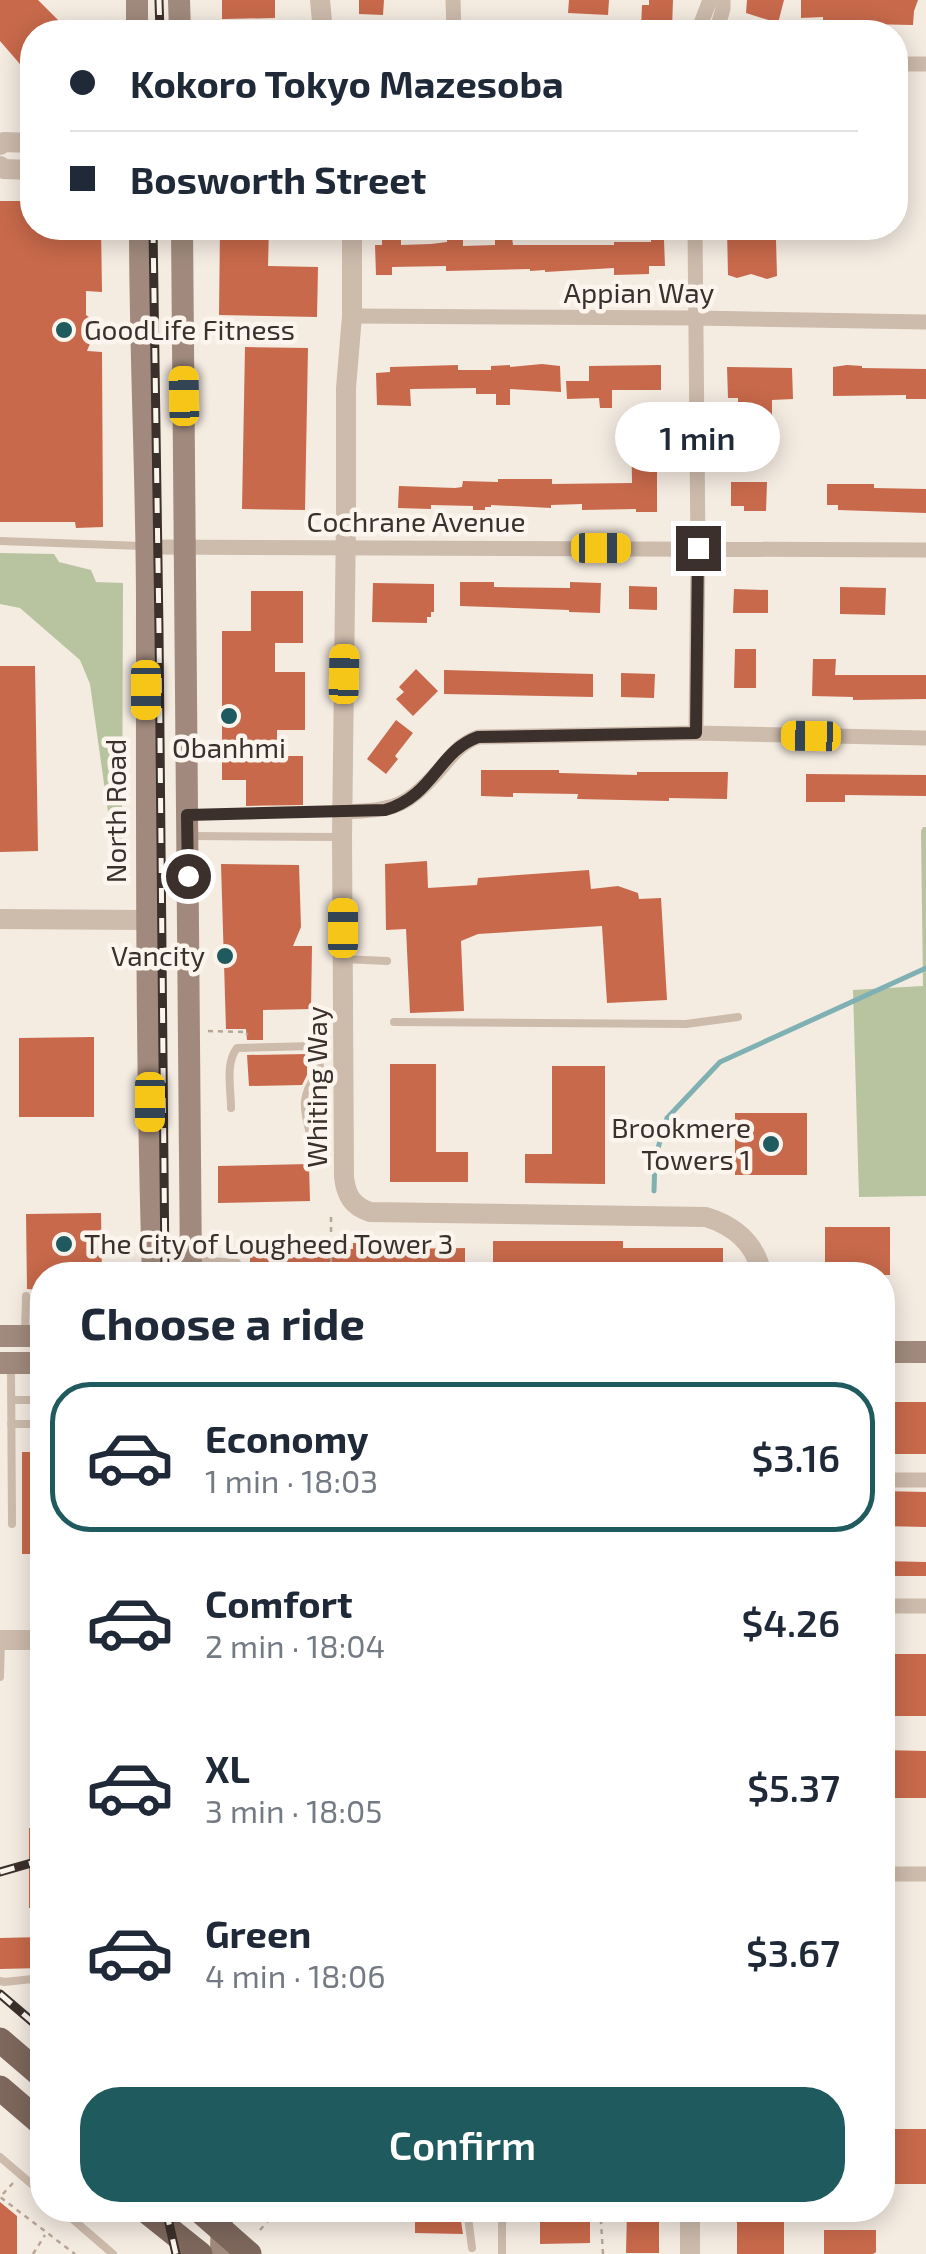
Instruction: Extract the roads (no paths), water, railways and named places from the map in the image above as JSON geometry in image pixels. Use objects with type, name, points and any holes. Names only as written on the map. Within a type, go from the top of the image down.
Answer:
[{"type":"main road","name":"North Road","points":[[140,240],[153,1262]]},
{"type":"main road","points":[[182,240],[191,1262]]},
{"type":"main road","points":[[0,1336],[30,1336]]},
{"type":"main road","points":[[895,1352],[926,1352]]},
{"type":"main road","points":[[0,2040],[30,2066]]},
{"type":"main road","points":[[0,2088],[30,2114]]},
{"type":"main road","points":[[158,2222],[193,2251]]},
{"type":"main road","points":[[191,2222],[193,2251]]},
{"type":"main road","points":[[222,2231],[249,2254]]},
{"type":"street","name":"Whiting Way","points":[[352,240],[352,316],[346,388],[342,812],[347,1194],[358,1207],[370,1212],[706,1217],[728,1225],[746,1240],[759,1262]]},
{"type":"street","points":[[695,240],[696,733]]},
{"type":"street","name":"Appian Way","points":[[352,316],[926,322]]},
{"type":"street","name":"Cochrane Avenue","points":[[146,546],[926,550]]},
{"type":"street","points":[[342,812],[385,810],[409,800],[458,747],[478,737],[696,733],[926,738]]},
{"type":"street","points":[[0,920],[146,920]]},
{"type":"street","points":[[895,1480],[926,1480]]},
{"type":"street","points":[[895,1606],[926,1606]]},
{"type":"street","points":[[0,1640],[30,1640]]},
{"type":"street","points":[[895,1874],[926,1874]]},
{"type":"street","points":[[690,2222],[690,2254]]},
{"type":"lane","points":[[0,540],[146,546]]},
{"type":"lane","points":[[188,826],[342,812]]},
{"type":"lane","points":[[188,826],[342,837]]},
{"type":"lane","points":[[343,959],[387,962]]},
{"type":"lane","points":[[394,1022],[686,1024],[738,1017]]},
{"type":"lane","points":[[231,1108],[233,1051],[313,1046],[320,1052],[320,1072],[315,1138],[305,1116],[305,1090],[320,1072]]},
{"type":"lane","points":[[26,1296],[30,1316]]},
{"type":"lane","points":[[6,1363],[11,1400],[12,1524]]},
{"type":"lane","points":[[11,1400],[30,1400]]},
{"type":"lane","points":[[11,1424],[30,1424]]},
{"type":"lane","points":[[0,1640],[0,1677]]},
{"type":"lane","points":[[0,1980],[30,1979]]},
{"type":"lane","points":[[0,2157],[30,2183]]},
{"type":"lane","points":[[76,2222],[113,2254]]},
{"type":"lane","points":[[469,2222],[472,2248]]},
{"type":"lane","points":[[502,2222],[502,2254]]},
{"type":"waterway","points":[[654,1191],[655,1158],[667,1118],[720,1062],[926,968]]},
{"type":"railway","points":[[159,0],[160,20]]},
{"type":"railway","points":[[153,240],[165,1262]]},
{"type":"railway","points":[[0,1872],[30,1863]]},
{"type":"railway","points":[[0,1994],[30,2020]]},
{"type":"railway","points":[[169,2222],[176,2254]]},
{"type":"place","name":"GoodLife Fitness","points":[[64,330]]},
{"type":"place","name":"Obanhmi","points":[[229,716]]},
{"type":"place","name":"Vancity","points":[[225,956]]},
{"type":"place","name":"Brookmere Towers 1","points":[[771,1144]]},
{"type":"place","name":"The City of Lougheed Tower 3","points":[[64,1244]]}]
